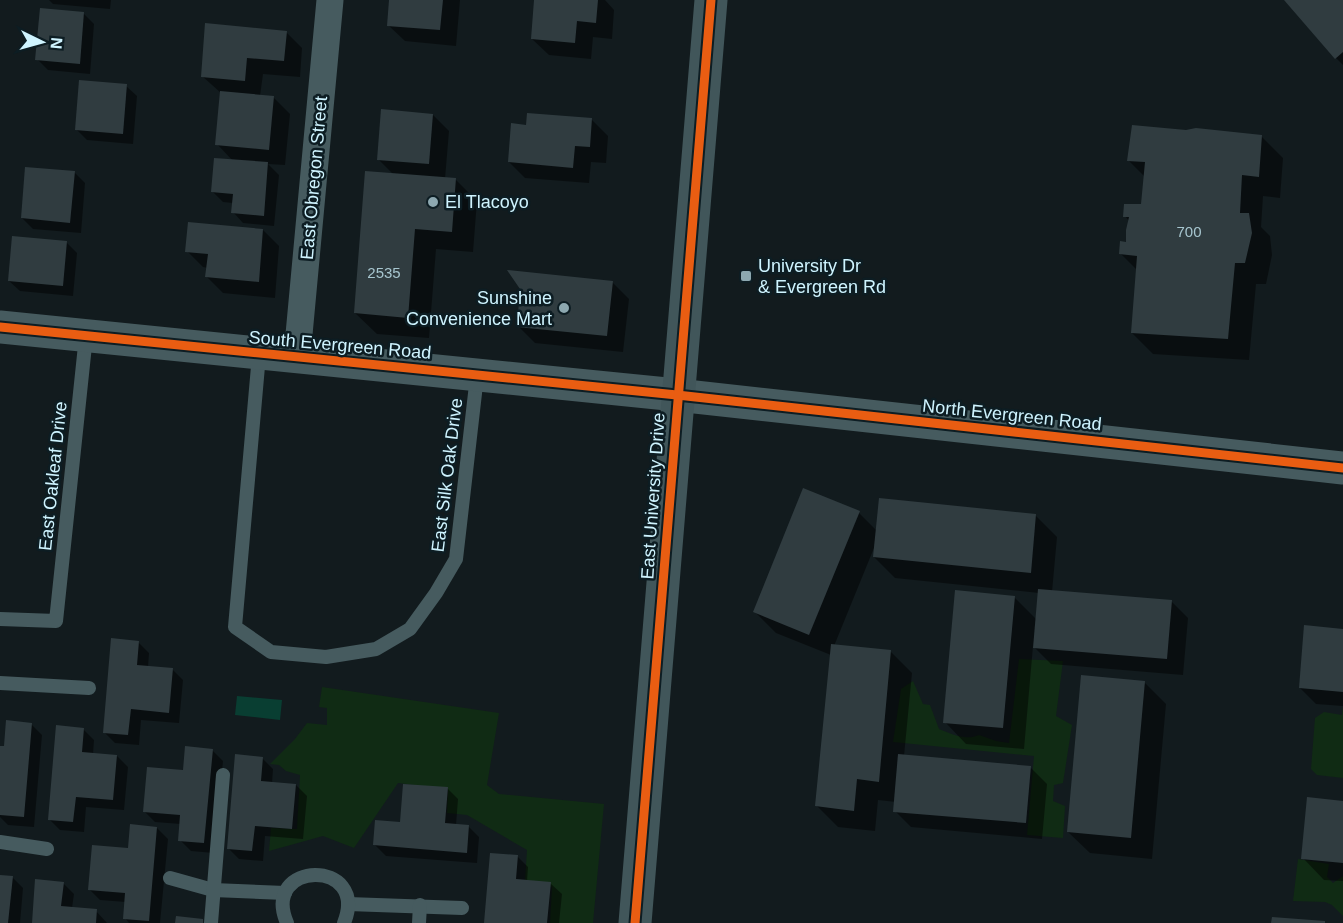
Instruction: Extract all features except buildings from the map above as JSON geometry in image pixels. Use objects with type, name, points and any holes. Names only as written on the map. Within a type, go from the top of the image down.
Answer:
[{"type":"main road","name":"East University Drive","points":[[635,923],[711,0]]},
{"type":"street","name":"East Obregon Street","points":[[297,356],[330,0]]},
{"type":"street","name":"South Evergreen Road","points":[[0,327],[259,355],[297,356],[677,395]]},
{"type":"street","name":"North Evergreen Road","points":[[677,395],[1343,468]]},
{"type":"lane","name":"East Oakleaf Drive","points":[[0,619],[56,621],[86,335]]},
{"type":"lane","name":"East Silk Oak Drive","points":[[259,355],[235,627],[271,652],[326,657],[376,649],[410,629],[436,593],[456,559],[477,376]]},
{"type":"lane","points":[[0,683],[89,688]]},
{"type":"lane","points":[[211,923],[223,775]]},
{"type":"lane","points":[[0,842],[48,849]]},
{"type":"lane","points":[[287,923],[283,915],[285,893],[291,884],[310,874],[321,874],[340,884],[346,893],[348,904],[344,923]]},
{"type":"lane","points":[[170,878],[213,890],[285,893]]},
{"type":"lane","points":[[348,904],[462,908]]},
{"type":"lane","points":[[419,923],[420,905]]},
{"type":"shaded area","points":[[1019,659],[1063,661],[1056,716],[1072,725],[1063,783],[1054,785],[1053,801],[1065,806],[1063,838],[1027,835],[1034,756],[893,742],[901,689],[913,681],[923,704],[930,705],[939,729],[959,736],[979,735],[1009,743]]},
{"type":"shaded area","points":[[322,687],[499,713],[487,785],[499,794],[604,804],[593,923],[550,923],[552,887],[525,881],[527,850],[467,815],[447,813],[448,789],[398,783],[354,848],[323,836],[269,851],[271,828],[297,829],[300,775],[286,771],[279,765],[270,764],[295,739],[307,723],[327,725],[327,708],[319,707]]},
{"type":"shaded area","points":[[237,696],[282,700],[280,720],[235,715]]},
{"type":"shaded area","points":[[1343,706],[1343,778],[1317,775],[1311,769],[1315,718],[1324,712],[1342,715]]},
{"type":"shaded area","points":[[1298,859],[1329,864],[1327,877],[1333,883],[1343,876],[1343,916],[1332,905],[1325,902],[1293,901]]},
{"type":"cycle path","points":[[635,923],[711,0]]},
{"type":"cycle path","points":[[0,327],[677,395],[1343,468]]},
{"type":"place","name":"El Tlacoyo","points":[[433,202]]},
{"type":"place","name":"University Dr & Evergreen Rd","points":[[746,276]]},
{"type":"place","name":"Sunshine Convenience Mart","points":[[564,308]]}]
